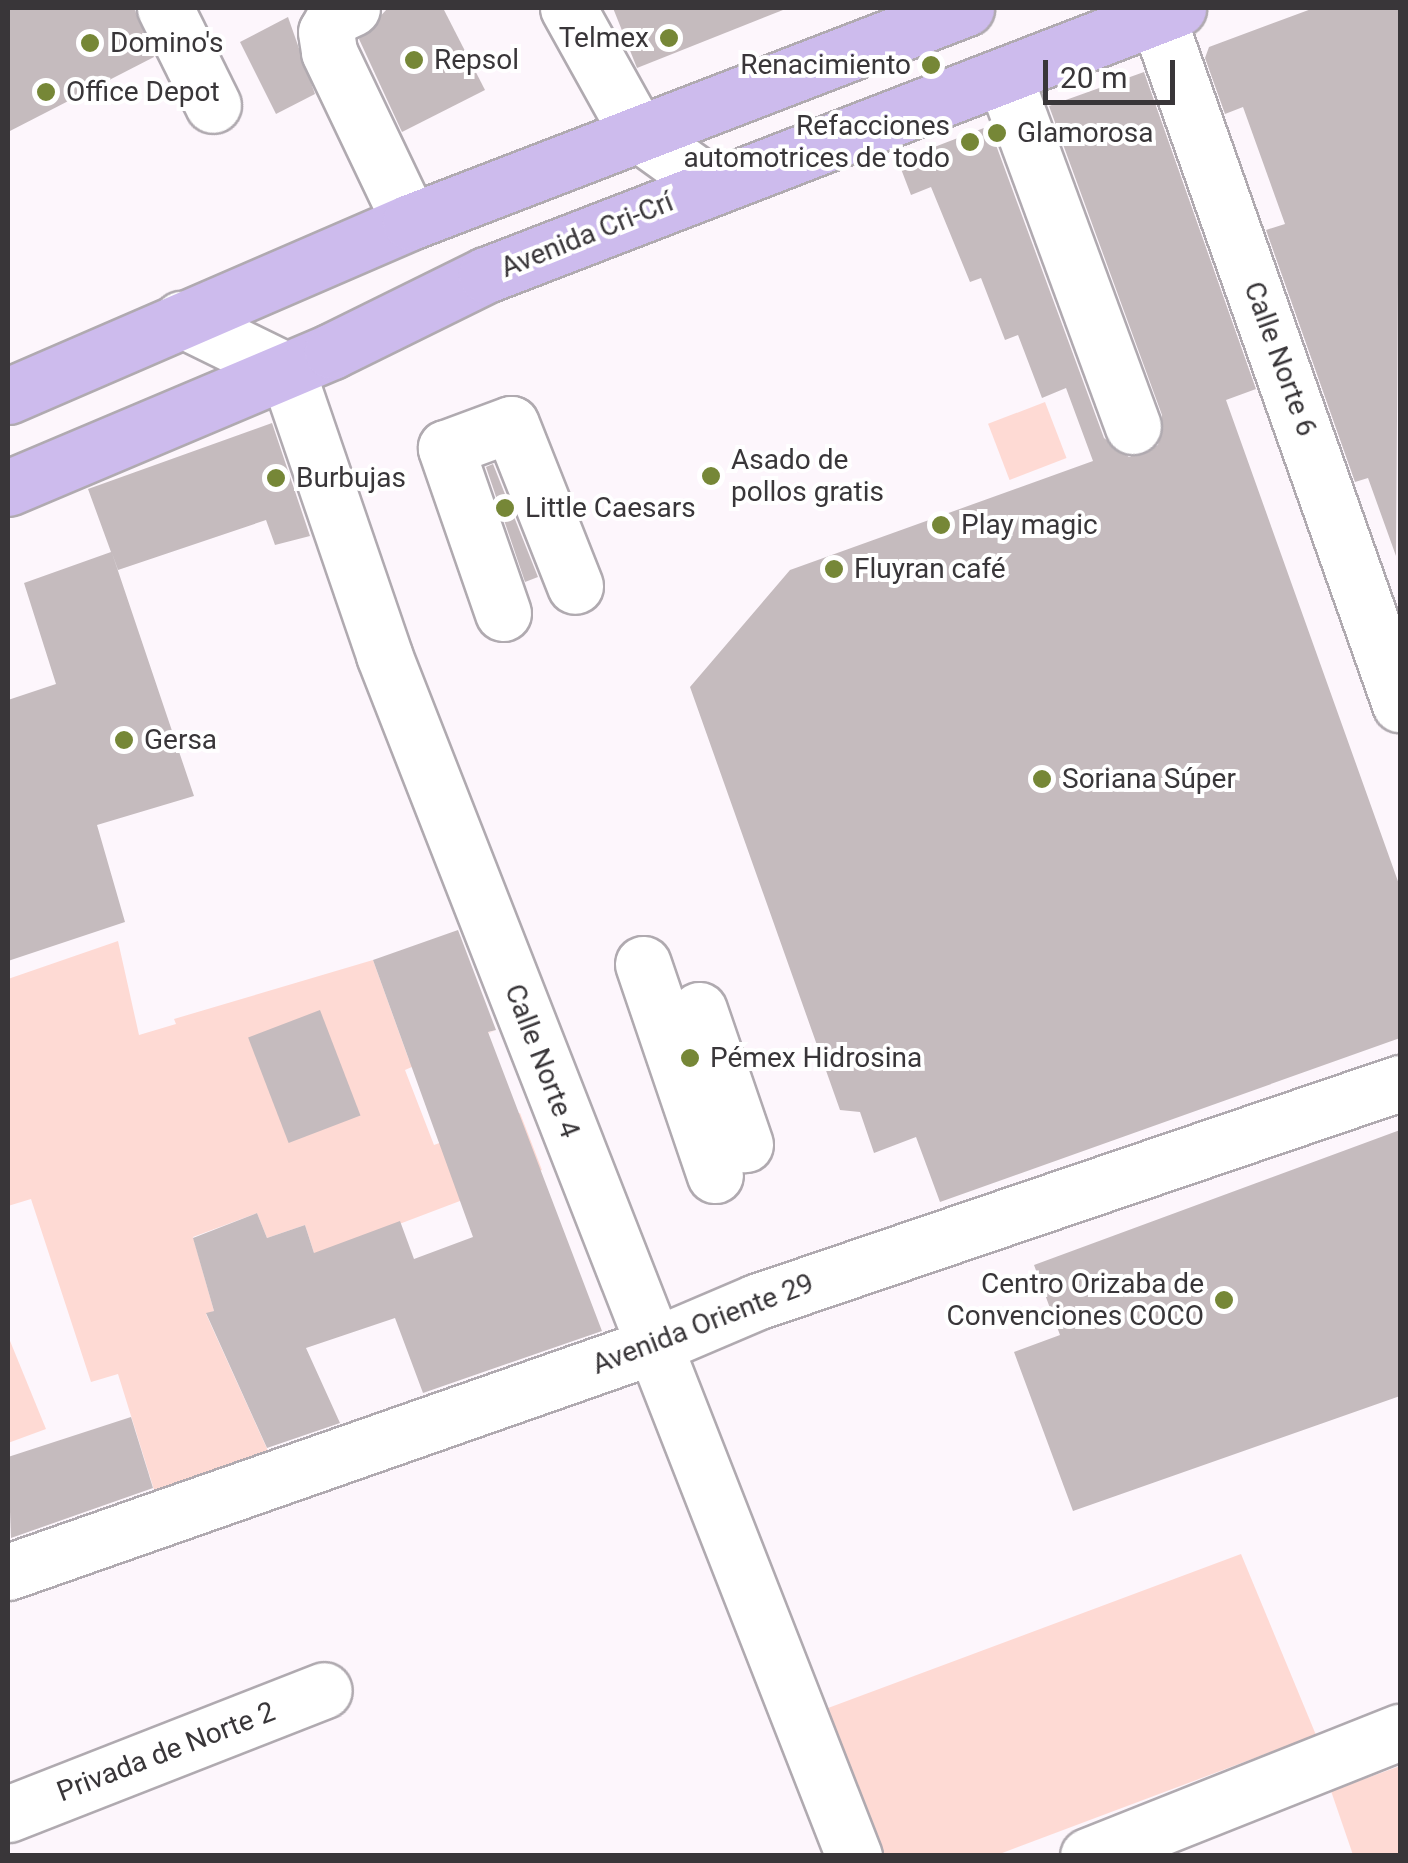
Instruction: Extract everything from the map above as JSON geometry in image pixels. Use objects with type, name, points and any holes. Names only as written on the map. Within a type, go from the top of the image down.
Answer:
[{"type":"main road","points":[[8,396],[410,222],[966,8]]},
{"type":"main road","name":"Avenida Cri-Crí","points":[[8,488],[287,370],[486,275],[1167,12]]},
{"type":"street","points":[[165,8],[213,105]]},
{"type":"street","points":[[352,8],[335,16],[326,32],[330,52],[410,222]]},
{"type":"street","points":[[568,8],[637,132],[712,186]]},
{"type":"street","name":"Calle Norte 6","points":[[1167,12],[1400,704]]},
{"type":"street","points":[[1004,76],[1132,426]]},
{"type":"street","points":[[181,319],[287,370]]},
{"type":"street","name":"Calle Norte 4","points":[[287,370],[384,655],[854,1856]]},
{"type":"street","points":[[503,614],[446,448],[511,424],[574,586]]},
{"type":"street","points":[[661,958],[730,1159]]},
{"type":"street","name":"Avenida Oriente 29","points":[[8,1572],[653,1346],[771,1296],[1400,1083]]},
{"type":"street","name":"Privada de Norte 2","points":[[8,1814],[324,1690]]},
{"type":"street","points":[[1088,1856],[1400,1732]]},
{"type":"shaded area","points":[[1045,402],[1067,458],[1010,480],[988,424]]},
{"type":"shaded area","points":[[118,941],[139,1035],[176,1024],[174,1019],[373,960],[409,1060],[496,1030],[405,1070],[434,1145],[520,1113],[542,1170],[315,1256],[305,1225],[267,1238],[257,1213],[193,1237],[214,1311],[206,1314],[269,1453],[155,1493],[118,1374],[91,1382],[31,1199],[8,1206],[8,979]]},
{"type":"shaded area","points":[[8,1336],[46,1429],[8,1443]]},
{"type":"shaded area","points":[[1241,1554],[1316,1735],[997,1855],[873,1856],[820,1711]]},
{"type":"shaded area","points":[[1400,1766],[1400,1855],[1353,1855],[1331,1791]]},
{"type":"building","name":"Office Depot","points":[[8,8],[134,8],[154,57],[8,132]]},
{"type":"building","name":"Repsol","points":[[388,8],[443,8],[485,90],[402,132],[359,39]]},
{"type":"building","name":"Telmex","points":[[613,8],[783,8],[783,10],[637,68]]},
{"type":"building","points":[[1314,8],[1400,8],[1396,556],[1368,478],[1355,482],[1266,230],[1285,224],[1243,107],[1225,114],[1205,58],[1209,47]]},
{"type":"building","points":[[288,17],[315,94],[276,114],[240,42]]},
{"type":"building","name":"Soriana Súper","points":[[1144,72],[1256,389],[1226,400],[1400,887],[1400,1038],[940,1202],[916,1137],[874,1153],[860,1112],[840,1110],[690,687],[790,570],[1093,461],[1066,388],[1042,398],[1018,335],[1005,340],[981,278],[970,282],[931,187],[911,195],[898,161],[989,126],[1104,438],[1129,457],[1158,445],[1162,415],[1049,106]]},
{"type":"building","points":[[272,423],[310,536],[275,545],[266,520],[118,570],[112,553],[194,796],[97,825],[125,922],[8,961],[8,700],[56,684],[24,583],[111,552],[88,489]]},
{"type":"building","points":[[493,464],[538,577],[525,582],[486,467]]},
{"type":"building","points":[[458,930],[496,1030],[488,1032],[602,1331],[423,1393],[395,1318],[306,1348],[340,1423],[267,1448],[206,1313],[214,1311],[193,1238],[257,1213],[267,1238],[305,1225],[314,1253],[400,1221],[414,1259],[473,1237],[373,960]]},
{"type":"building","points":[[320,1010],[360,1115],[289,1143],[248,1038]]},
{"type":"building","name":"Centro Orizaba de Convenciones COCO","points":[[1400,1130],[1400,1396],[1073,1511],[1014,1352],[1060,1335],[1034,1265]]},
{"type":"building","points":[[131,1417],[153,1488],[11,1538],[8,1457]]},
{"type":"place","name":"Telmex","points":[[669,38]]},
{"type":"place","name":"Domino's","points":[[90,43]]},
{"type":"place","name":"Repsol","points":[[414,60]]},
{"type":"place","name":"Renacimiento","points":[[931,65]]},
{"type":"place","name":"Office Depot","points":[[46,92]]},
{"type":"place","name":"Glamorosa","points":[[997,133]]},
{"type":"place","name":"Refacciones automotrices de todo","points":[[970,142]]},
{"type":"place","name":"Asado de pollos gratis","points":[[711,476]]},
{"type":"place","name":"Burbujas","points":[[276,478]]},
{"type":"place","name":"Little Caesars","points":[[505,508]]},
{"type":"place","name":"Play magic","points":[[941,525]]},
{"type":"place","name":"Fluyran café","points":[[834,569]]},
{"type":"place","name":"Gersa","points":[[124,740]]},
{"type":"place","name":"Soriana Súper","points":[[1042,779]]},
{"type":"place","name":"Pémex Hidrosina","points":[[690,1058]]},
{"type":"place","name":"Centro Orizaba de Convenciones COCO","points":[[1224,1300]]}]
